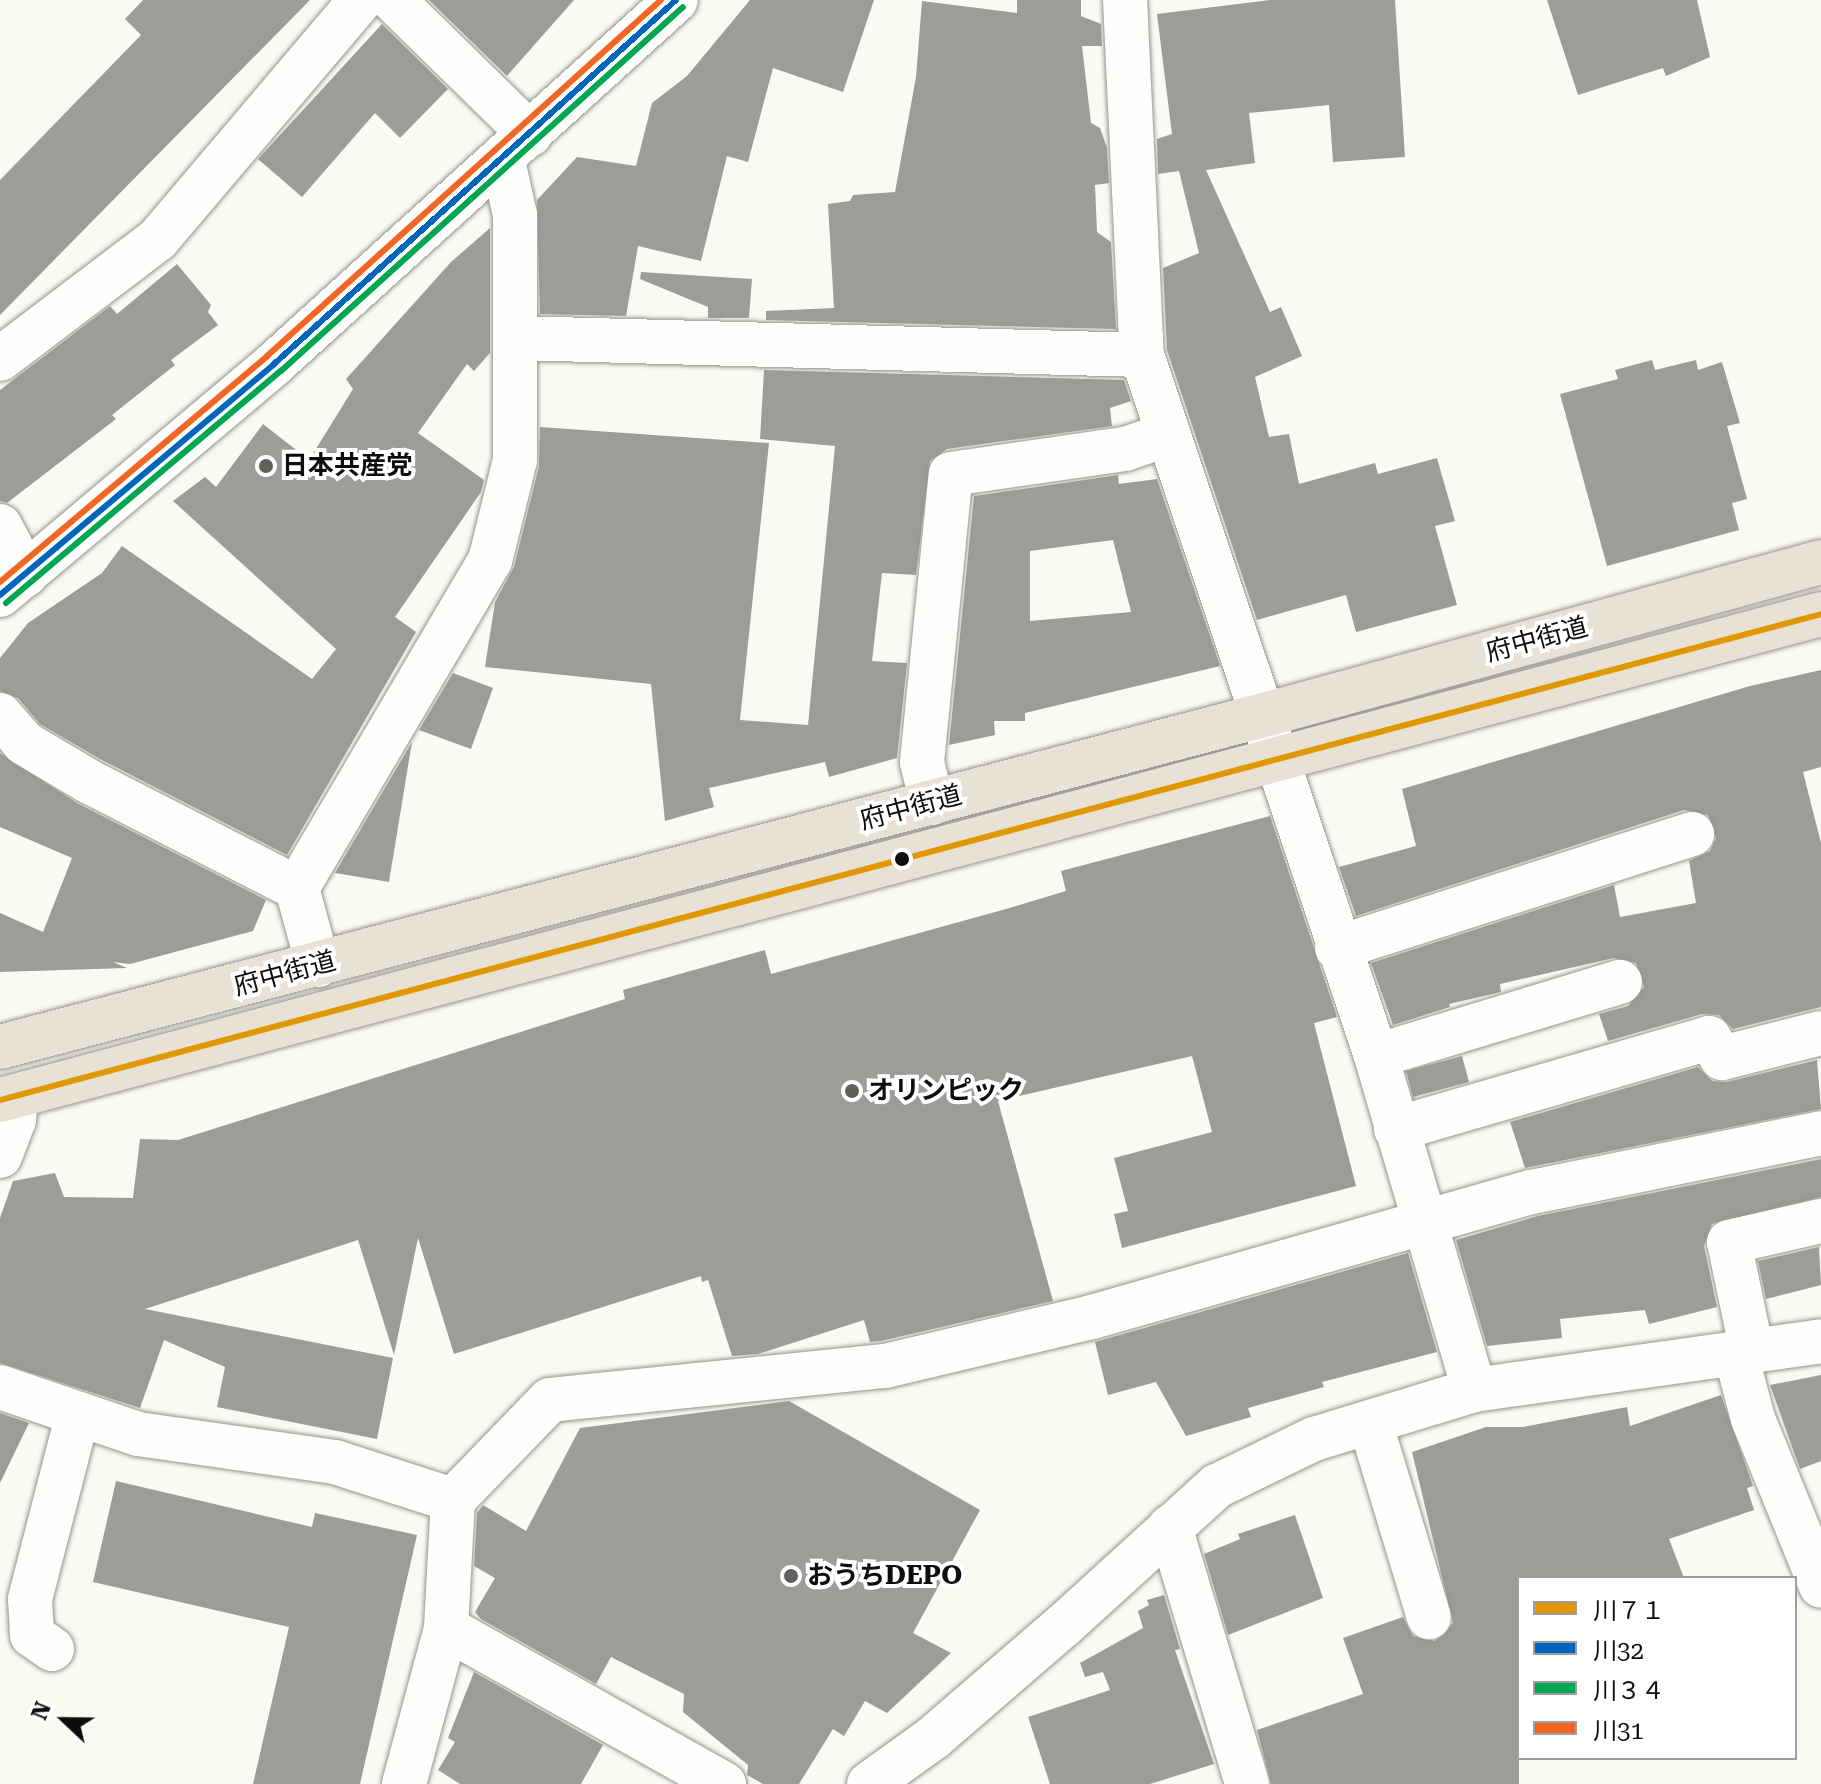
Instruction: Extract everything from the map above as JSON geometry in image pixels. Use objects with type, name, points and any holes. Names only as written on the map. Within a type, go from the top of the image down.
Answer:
[{"type":"highway","name":"府中街道","points":[[0,1047],[1264,715],[1821,562]]},
{"type":"highway","name":"府中街道","points":[[8,1098],[1821,614]]},
{"type":"street","points":[[0,359],[158,239],[361,0]]},
{"type":"street","points":[[318,965],[297,888],[490,561],[515,460],[518,338],[516,147],[393,0]]},
{"type":"street","points":[[0,526],[13,585],[151,472],[676,0]]},
{"type":"street","points":[[1125,0],[1142,355],[1264,715],[1337,948],[1376,1056],[1474,1390]]},
{"type":"street","points":[[518,338],[1142,355]]},
{"type":"street","points":[[932,803],[922,762],[951,474],[1125,449],[1169,434]]},
{"type":"street","points":[[0,715],[24,743],[88,781],[297,888]]},
{"type":"street","points":[[1337,948],[1692,834]]},
{"type":"street","points":[[1376,1056],[1620,982]]},
{"type":"street","points":[[1396,1129],[1709,1038],[1722,1058],[1821,1033]]},
{"type":"street","points":[[0,1156],[14,1120],[8,1098]]},
{"type":"street","points":[[404,1784],[446,1628],[453,1500],[550,1400],[885,1366],[1092,1317],[1562,1185],[1821,1133]]},
{"type":"street","points":[[1821,1221],[1729,1242],[1753,1419],[1821,1586]]},
{"type":"street","points":[[869,1784],[1052,1636],[1217,1486],[1314,1439],[1474,1390],[1602,1368],[1744,1354],[1821,1341]]},
{"type":"street","points":[[0,1387],[138,1434],[335,1462],[453,1500]]},
{"type":"street","points":[[52,1649],[32,1635],[30,1599],[78,1414]]},
{"type":"street","points":[[1370,1422],[1429,1617]]},
{"type":"street","points":[[1170,1527],[1247,1784]]},
{"type":"street","points":[[446,1628],[724,1784]]},
{"type":"building","points":[[143,0],[310,0],[0,315],[0,180],[141,35],[125,19]]},
{"type":"building","points":[[429,0],[574,0],[507,76]]},
{"type":"building","points":[[750,0],[874,0],[843,92],[773,68],[748,162],[727,156],[701,261],[638,246],[626,316],[540,314],[537,200],[577,157],[636,166],[652,103],[687,76]]},
{"type":"building","points":[[1017,0],[1081,0],[1081,16],[1101,24],[1102,46],[1082,46],[1091,123],[1100,128],[1107,148],[1109,183],[1095,185],[1097,232],[1111,242],[1116,329],[766,320],[766,311],[834,308],[828,204],[850,201],[853,195],[895,192],[916,77],[922,1],[1017,13]]},
{"type":"building","points":[[1270,0],[1395,0],[1405,157],[1333,162],[1329,105],[1249,113],[1255,163],[1206,170],[1270,312],[1281,307],[1302,356],[1255,377],[1269,437],[1289,434],[1299,484],[1375,463],[1378,474],[1437,458],[1455,521],[1435,526],[1457,605],[1356,632],[1346,595],[1257,620],[1167,350],[1163,268],[1199,253],[1179,171],[1158,174],[1157,139],[1172,134],[1157,14]]},
{"type":"building","points":[[1547,0],[1697,0],[1710,57],[1666,76],[1663,68],[1578,95]]},
{"type":"building","points":[[382,24],[448,89],[400,138],[375,113],[302,197],[258,159]]},
{"type":"building","points":[[490,228],[490,353],[474,371],[467,364],[418,433],[484,480],[481,492],[395,617],[416,632],[287,855],[100,759],[40,724],[18,698],[0,691],[0,658],[28,623],[102,573],[122,546],[312,679],[336,649],[173,501],[205,477],[216,487],[263,424],[309,460],[353,389],[346,379],[451,262]]},
{"type":"building","points":[[177,264],[211,305],[208,312],[218,325],[171,360],[175,365],[112,415],[116,419],[7,503],[0,501],[0,390],[110,306],[117,314]]},
{"type":"building","points":[[641,272],[752,279],[749,318],[708,318],[708,307],[640,279]]},
{"type":"building","points":[[1652,360],[1655,370],[1696,360],[1698,370],[1722,362],[1740,423],[1727,426],[1747,499],[1732,503],[1739,530],[1607,566],[1560,394],[1618,379],[1615,370]]},
{"type":"building","points":[[764,370],[1124,380],[1131,401],[1110,408],[1112,426],[947,449],[930,461],[916,575],[882,573],[872,661],[907,663],[897,758],[829,777],[825,762],[709,788],[714,807],[665,821],[651,684],[485,667],[495,602],[514,567],[539,466],[540,427],[769,443],[740,720],[808,725],[835,446],[760,439]]},
{"type":"building","points":[[1118,475],[1119,484],[1157,479],[1220,666],[1025,713],[1025,721],[994,721],[995,735],[949,745],[974,496]],"holes":[[[1113,540],[1131,612],[1030,621],[1030,551]]]},
{"type":"building","points":[[1821,670],[1821,767],[1803,772],[1821,843],[1821,1007],[1733,1029],[1719,1015],[1702,1014],[1608,1041],[1599,1014],[1628,1006],[1644,987],[1636,963],[1614,958],[1500,984],[1501,992],[1449,1004],[1450,1007],[1393,1025],[1371,963],[1614,885],[1620,917],[1696,903],[1689,861],[1710,851],[1716,838],[1708,815],[1684,810],[1356,916],[1339,867],[1416,846],[1402,789],[1750,686]]},
{"type":"building","points":[[453,673],[493,688],[471,749],[419,730]]},
{"type":"building","points":[[412,742],[389,882],[335,873]]},
{"type":"building","points":[[0,753],[77,803],[266,900],[253,931],[130,964],[113,962],[127,968],[0,972],[0,913],[43,932],[72,858],[0,827]]},
{"type":"building","points":[[1270,816],[1337,1017],[1314,1023],[1356,1186],[1122,1248],[1114,1214],[1128,1211],[1114,1158],[1212,1132],[1192,1056],[998,1101],[1053,1301],[881,1341],[870,1342],[864,1320],[758,1354],[732,1356],[708,1280],[702,1282],[701,1276],[454,1354],[418,1238],[394,1355],[358,1240],[145,1309],[393,1358],[377,1439],[217,1407],[225,1367],[164,1340],[140,1408],[0,1363],[0,1218],[13,1181],[55,1173],[64,1197],[133,1198],[140,1139],[178,1140],[625,999],[623,990],[765,950],[771,974],[1006,909],[1066,891],[1061,871]]},
{"type":"building","points":[[1462,1056],[1469,1082],[1413,1097],[1406,1071]]},
{"type":"building","points":[[1817,1060],[1821,1109],[1525,1168],[1510,1122],[1698,1067],[1712,1081],[1727,1082]]},
{"type":"building","points":[[1821,1159],[1821,1197],[1712,1224],[1704,1246],[1717,1307],[1649,1324],[1645,1310],[1560,1319],[1562,1338],[1487,1346],[1456,1240],[1538,1216]]},
{"type":"building","points":[[1819,1247],[1821,1285],[1766,1299],[1758,1261]]},
{"type":"building","points":[[1408,1253],[1437,1352],[1322,1382],[1324,1387],[1248,1408],[1251,1417],[1186,1436],[1156,1382],[1108,1395],[1095,1342]]},
{"type":"building","points":[[1821,1375],[1821,1461],[1800,1469],[1770,1385]]},
{"type":"building","points":[[1721,1395],[1753,1486],[1747,1488],[1754,1510],[1669,1539],[1683,1576],[1517,1576],[1519,1784],[1271,1784],[1257,1730],[1363,1694],[1343,1638],[1403,1617],[1413,1636],[1435,1641],[1453,1623],[1412,1452],[1486,1427],[1523,1427],[1627,1407],[1630,1426]]},
{"type":"building","name":"おうちDEPO","points":[[789,1401],[980,1510],[913,1633],[951,1653],[887,1713],[865,1701],[844,1736],[833,1729],[799,1784],[763,1784],[747,1775],[748,1765],[683,1712],[684,1694],[611,1657],[596,1684],[481,1619],[475,1612],[495,1578],[474,1566],[477,1513],[483,1505],[526,1531],[580,1428]]},
{"type":"building","points":[[0,1413],[29,1423],[0,1483]]},
{"type":"building","points":[[116,1481],[312,1527],[315,1513],[417,1535],[360,1784],[253,1784],[289,1627],[93,1582]]},
{"type":"building","points":[[1295,1515],[1323,1598],[1228,1635],[1204,1554],[1240,1539],[1238,1534]]},
{"type":"building","points":[[1164,1595],[1180,1649],[1175,1650],[1214,1764],[1150,1784],[1050,1784],[1028,1717],[1110,1690],[1103,1672],[1085,1677],[1080,1663],[1143,1628],[1138,1611],[1149,1605],[1147,1600]]},
{"type":"building","points":[[474,1672],[603,1745],[581,1784],[460,1784],[438,1770],[455,1742],[448,1738]]},
{"type":"transit line","name":"川31","points":[[0,582],[267,356],[661,0]]},
{"type":"transit line","name":"川32","points":[[0,595],[274,364],[676,0]]},
{"type":"transit line","name":"川３４","points":[[6,603],[281,371],[683,7]]},
{"type":"transit line","name":"川７１","points":[[0,1100],[1821,614]]},
{"type":"place","name":"日本共産党","points":[[266,466]]},
{"type":"place","name":"オリンピック","points":[[852,1091]]},
{"type":"place","name":"おうちDEPO","points":[[791,1576]]}]
